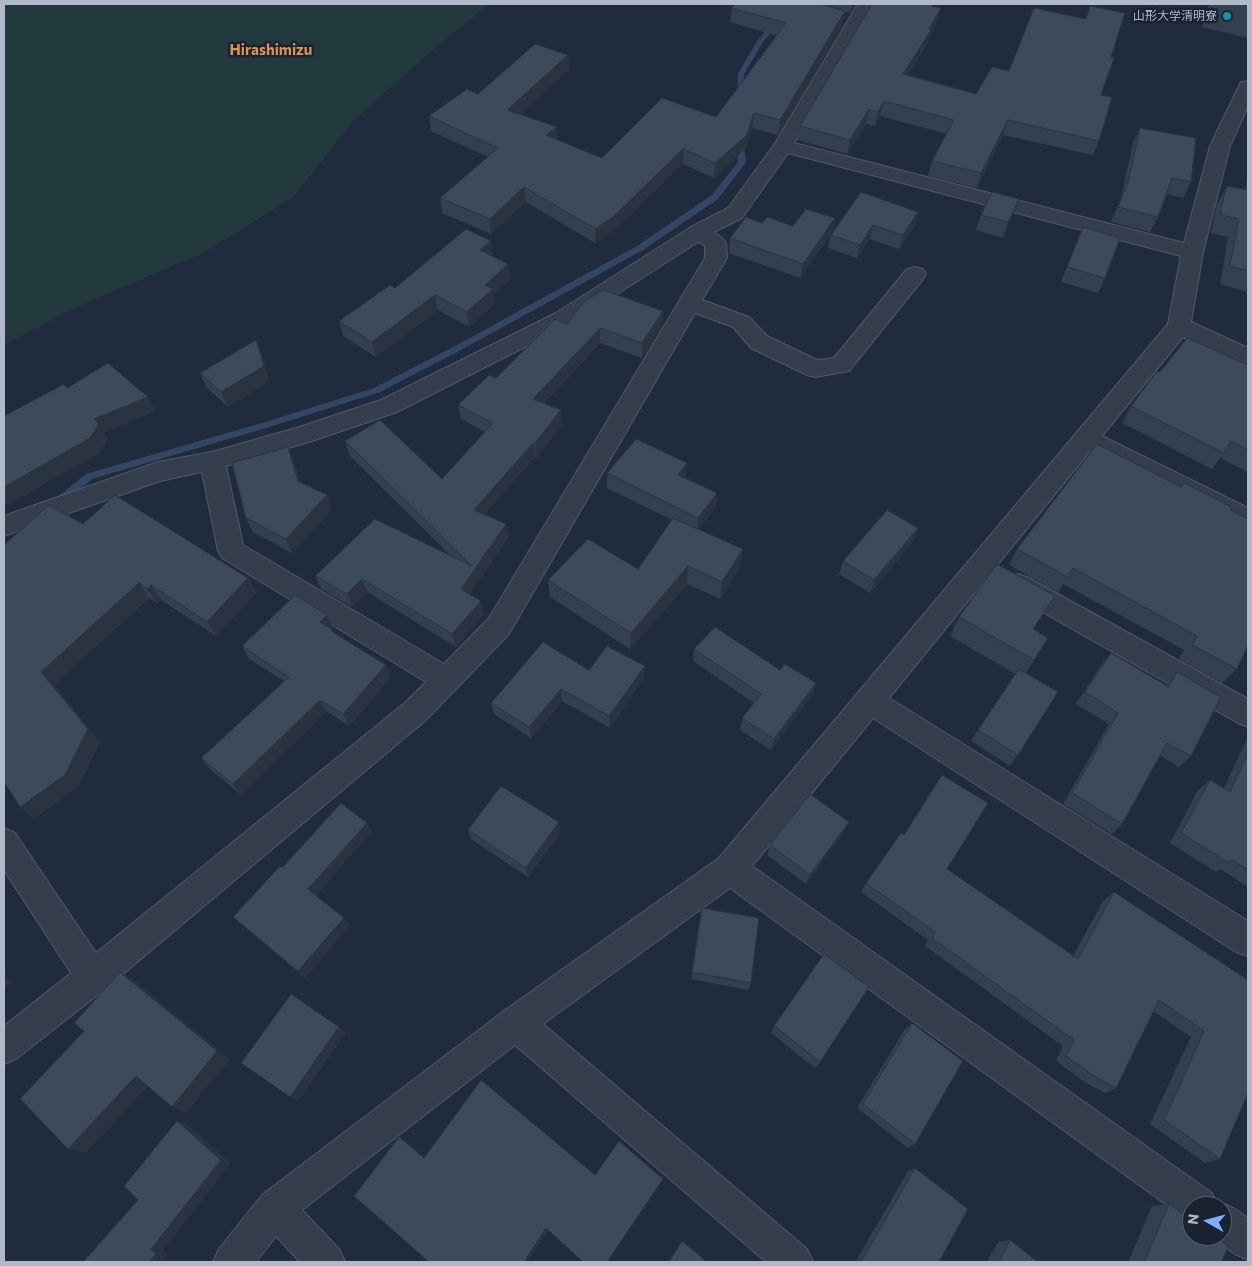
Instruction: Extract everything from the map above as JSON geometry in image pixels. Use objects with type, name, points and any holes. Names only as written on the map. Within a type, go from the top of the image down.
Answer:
[{"type":"street","points":[[6,525],[158,472],[212,461],[300,436],[389,406],[564,318],[698,232],[735,213],[783,146],[847,20],[866,4]]},
{"type":"street","points":[[232,1262],[275,1208],[516,1023],[730,869],[983,566],[1085,438],[1179,326],[1192,252],[1220,146],[1248,86]]},
{"type":"street","points":[[783,146],[1192,252]]},
{"type":"street","points":[[4,1047],[93,977],[416,711],[499,626],[716,258],[715,243],[698,232]]},
{"type":"street","points":[[689,303],[741,322],[759,342],[815,369],[841,365],[915,274]]},
{"type":"street","points":[[1179,326],[1248,358]]},
{"type":"street","points":[[1085,438],[1248,519]]},
{"type":"street","points":[[212,461],[231,551],[447,680]]},
{"type":"street","points":[[983,566],[1248,714]]},
{"type":"street","points":[[870,701],[1248,940]]},
{"type":"street","points":[[4,843],[93,977]]},
{"type":"street","points":[[730,869],[1185,1196]]},
{"type":"street","points":[[516,1023],[794,1262]]},
{"type":"street","points":[[275,1208],[326,1262]]},
{"type":"street","points":[[1232,1229],[1248,1241]]},
{"type":"green space","points":[[4,4],[489,4],[430,52],[354,120],[293,197],[203,253],[74,308],[4,345]]},
{"type":"building","points":[[735,4],[820,4],[845,11],[780,120],[754,113],[747,135],[715,163],[683,149],[614,216],[595,229],[524,187],[490,219],[440,198],[498,148],[429,116],[467,89],[478,94],[535,44],[568,55],[507,110],[557,127],[546,135],[602,158],[662,98],[716,117],[786,23],[732,8]]},
{"type":"building","points":[[872,4],[933,4],[932,6],[941,8],[929,29],[931,30],[903,74],[976,94],[992,67],[1009,71],[1034,8],[1086,19],[1090,6],[1125,13],[1111,57],[1114,58],[1101,95],[1112,97],[1099,141],[1008,120],[981,173],[932,161],[954,120],[884,101],[878,112],[869,109],[850,140],[800,126]]},
{"type":"building","points":[[1140,128],[1196,138],[1191,182],[1172,178],[1158,217],[1118,207],[1128,182]]},
{"type":"building","points":[[1227,186],[1248,190],[1248,271],[1230,266],[1239,219],[1221,215]]},
{"type":"building","points":[[861,192],[918,212],[903,235],[873,225],[860,245],[831,235]]},
{"type":"building","points":[[992,192],[1019,199],[1008,222],[981,215]]},
{"type":"building","points":[[806,209],[835,218],[803,264],[730,238],[746,217],[762,223],[767,217],[793,226]]},
{"type":"building","points":[[1083,227],[1120,238],[1105,278],[1067,267]]},
{"type":"building","points":[[466,229],[491,241],[480,250],[508,264],[485,285],[493,289],[467,312],[435,295],[372,342],[339,321],[390,285],[395,288]]},
{"type":"building","points":[[603,290],[663,311],[642,343],[600,328],[533,399],[561,410],[535,443],[474,510],[506,524],[461,589],[481,601],[452,634],[362,579],[347,594],[315,576],[375,519],[472,566],[345,441],[380,420],[442,479],[493,423],[458,405],[489,375],[496,378],[555,319],[567,324],[584,302]]},
{"type":"building","points":[[1187,338],[1248,365],[1248,450],[1231,441],[1224,453],[1131,406],[1157,371],[1160,372]]},
{"type":"building","points":[[256,340],[264,366],[221,392],[200,373]]},
{"type":"building","points":[[108,363],[148,397],[94,419],[99,424],[90,438],[4,487],[4,416],[64,384],[67,388]]},
{"type":"building","points":[[636,439],[687,463],[678,475],[717,493],[698,518],[607,473]]},
{"type":"building","points":[[1097,444],[1181,487],[1184,483],[1232,507],[1231,510],[1248,519],[1248,645],[1237,669],[1192,645],[1197,636],[1073,568],[1068,577],[1017,549]]},
{"type":"building","points":[[288,447],[298,481],[327,495],[286,539],[246,518],[232,463]]},
{"type":"building","points":[[115,495],[248,578],[207,622],[151,585],[147,589],[139,583],[41,672],[88,729],[65,775],[20,807],[4,782],[4,545],[49,505],[83,524]]},
{"type":"building","points":[[887,510],[918,528],[874,580],[843,561]]},
{"type":"building","points":[[673,518],[743,549],[722,582],[688,566],[631,633],[548,580],[588,539],[638,569]]},
{"type":"building","points":[[997,564],[1055,596],[1033,629],[1048,638],[1034,660],[959,617]]},
{"type":"building","points":[[295,595],[327,615],[320,622],[333,630],[331,631],[386,665],[343,714],[320,700],[233,784],[201,758],[289,677],[242,646]]},
{"type":"building","points":[[715,627],[780,670],[785,664],[816,683],[774,739],[742,718],[761,694],[694,649]]},
{"type":"building","points":[[543,642],[589,670],[607,646],[645,666],[609,716],[561,689],[529,727],[491,703]]},
{"type":"building","points":[[1111,653],[1169,687],[1177,672],[1221,697],[1191,756],[1167,743],[1122,824],[1072,793],[1118,713],[1085,692]]},
{"type":"building","points":[[1019,669],[1058,692],[1018,755],[978,730]]},
{"type":"building","points":[[1248,753],[1248,870],[1231,859],[1229,863],[1181,833],[1210,780],[1230,792]]},
{"type":"building","points":[[942,775],[988,803],[947,869],[1078,959],[1114,892],[1248,980],[1248,1093],[1220,1159],[1164,1120],[1204,1031],[1159,1000],[1116,1088],[1097,1078],[1066,1056],[1074,1040],[932,938],[935,932],[866,883],[901,833],[904,835]]},
{"type":"building","points":[[501,786],[559,822],[526,868],[468,830]]},
{"type":"building","points":[[810,794],[849,822],[810,875],[770,845]]},
{"type":"building","points":[[341,803],[367,823],[308,889],[344,918],[298,971],[233,917],[280,866],[282,868]]},
{"type":"building","points":[[702,908],[759,918],[751,983],[692,972]]},
{"type":"building","points":[[824,954],[869,987],[820,1062],[774,1026]]},
{"type":"building","points":[[120,972],[217,1051],[172,1107],[136,1076],[68,1149],[20,1099],[84,1031],[74,1023]]},
{"type":"building","points":[[291,994],[339,1027],[290,1097],[241,1063]]},
{"type":"building","points":[[912,1023],[963,1061],[915,1144],[863,1104]]},
{"type":"building","points":[[481,1080],[595,1175],[619,1141],[663,1179],[607,1262],[583,1262],[546,1228],[524,1262],[429,1262],[354,1196],[399,1137],[424,1158]]},
{"type":"building","points":[[177,1121],[221,1160],[151,1249],[156,1254],[149,1262],[83,1262],[138,1200],[124,1186]]},
{"type":"building","points":[[915,1168],[968,1209],[939,1262],[864,1262],[862,1260]]},
{"type":"building","points":[[1169,1204],[1182,1213],[1182,1246],[1228,1246],[1222,1262],[1144,1262]]},
{"type":"building","points":[[1010,1240],[1038,1262],[999,1262]]},
{"type":"building","points":[[682,1241],[707,1262],[669,1262]]},
{"type":"waterway","points":[[739,98],[741,74],[760,41],[776,23]]},
{"type":"waterway","points":[[58,502],[89,476],[266,425],[377,390],[460,347],[640,248],[715,197],[742,162],[739,139]]},
{"type":"place","name":"山形大学清明寮","points":[[1227,16]]},
{"type":"district","name":"Hirashimizu","points":[[271,50]]}]
